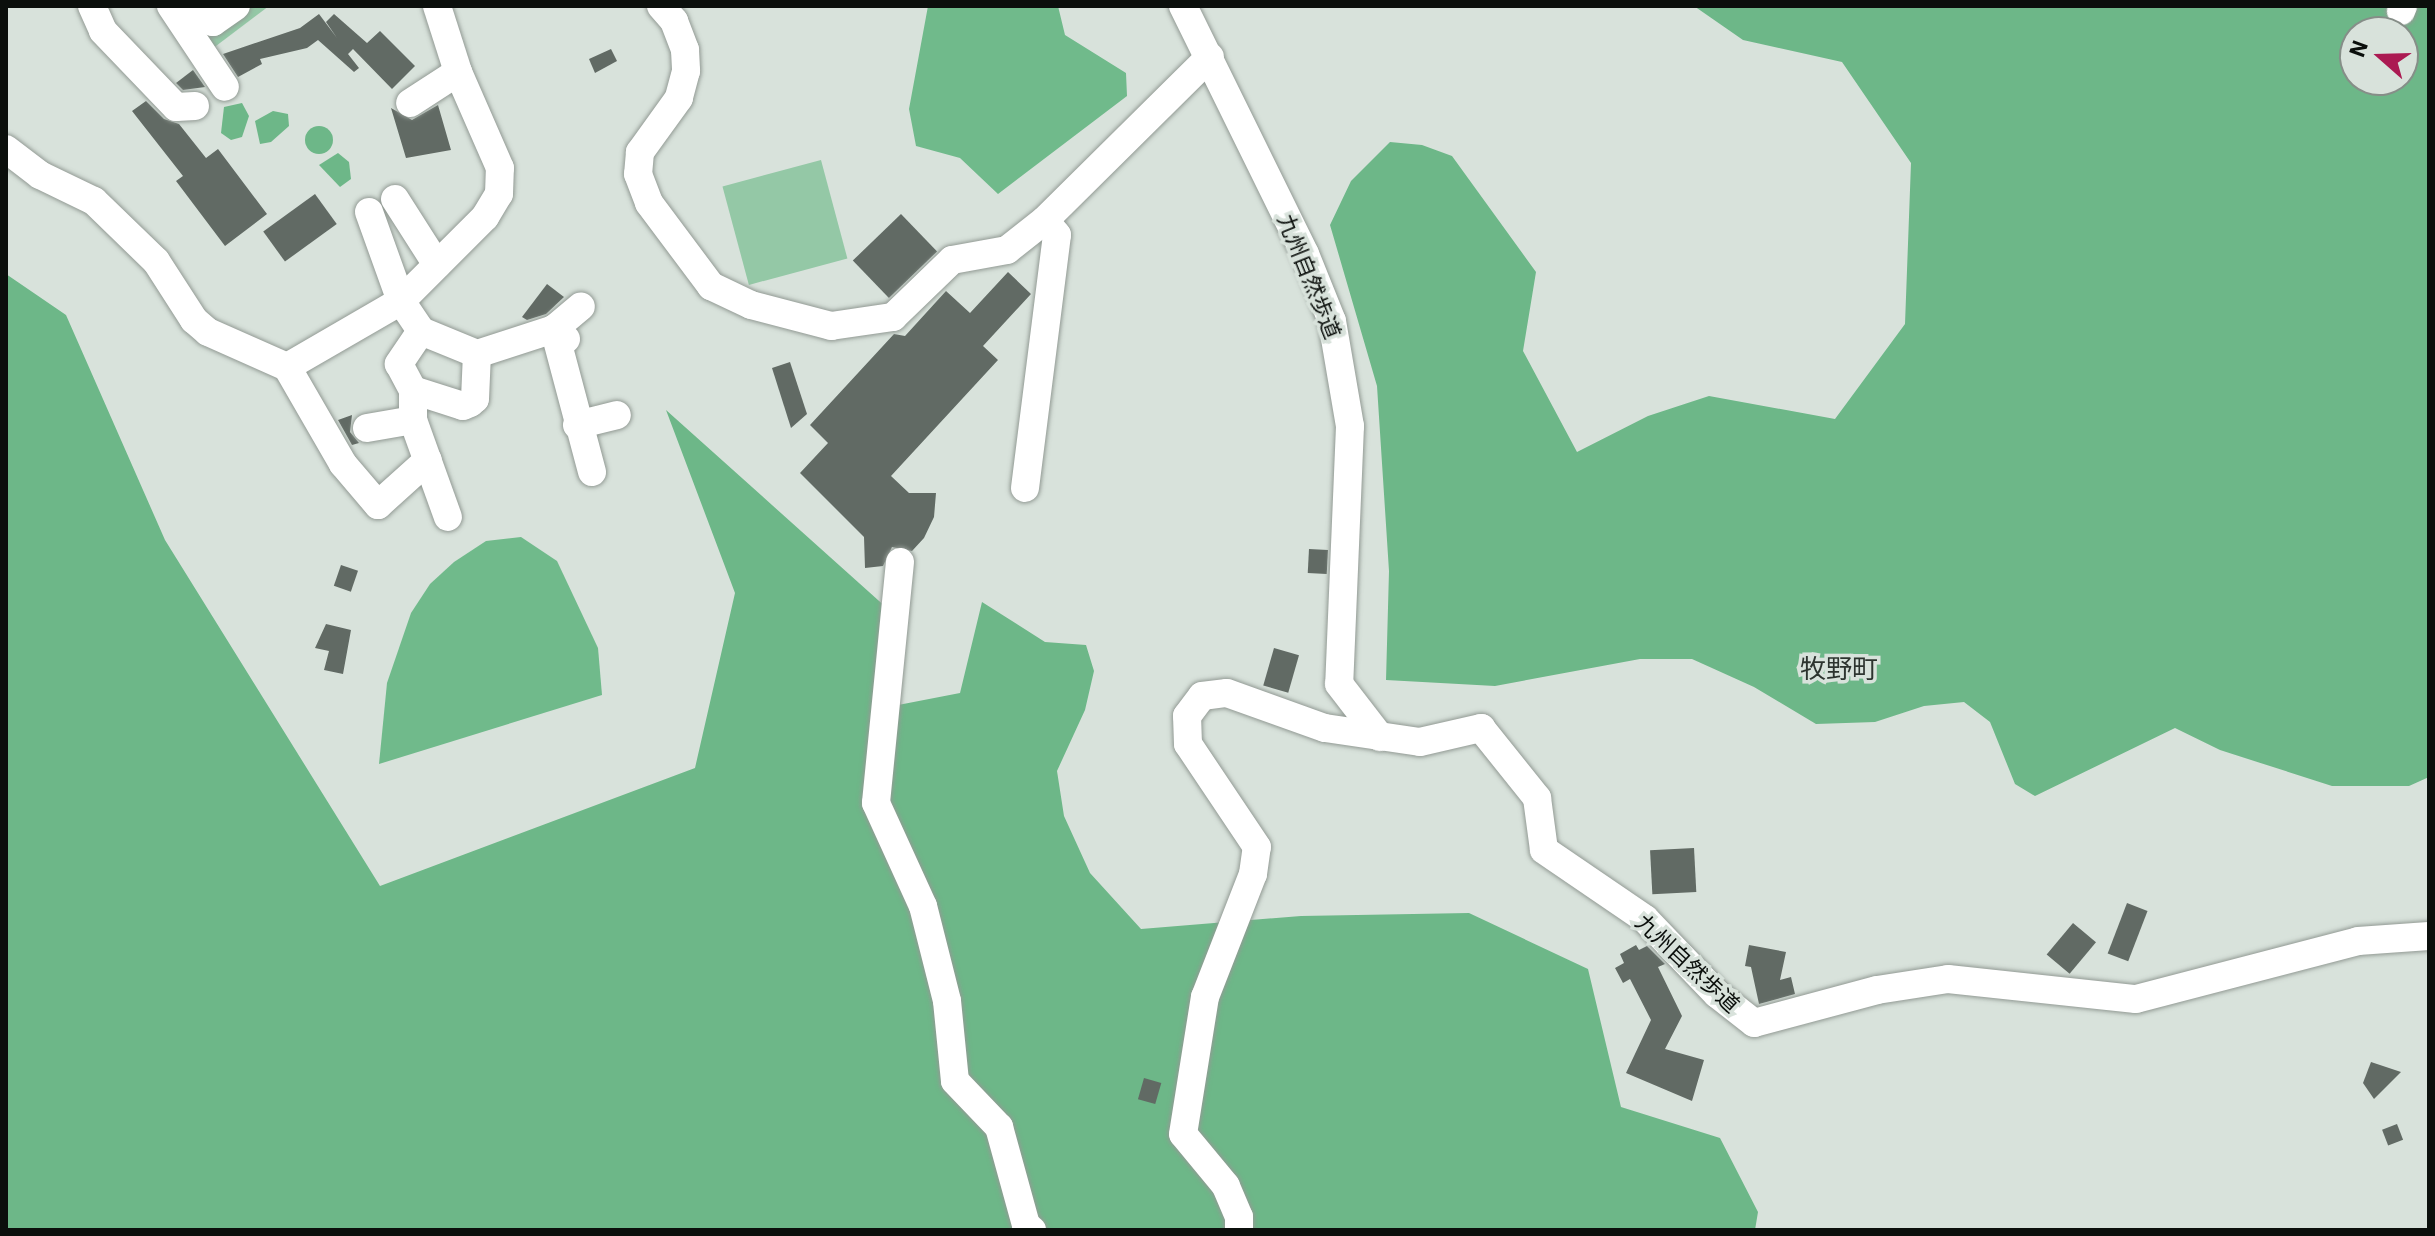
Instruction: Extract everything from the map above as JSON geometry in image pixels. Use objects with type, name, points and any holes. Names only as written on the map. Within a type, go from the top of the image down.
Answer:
[{"type":"street","points":[[92,6],[103,31],[176,107],[195,106]]},
{"type":"street","points":[[171,6],[225,87]]},
{"type":"street","points":[[198,6],[213,22],[236,6]]},
{"type":"street","points":[[287,367],[401,301],[485,217],[499,194],[500,168],[458,72],[437,6]]},
{"type":"street","points":[[661,6],[680,36],[686,71],[679,98],[640,152],[638,174],[649,203],[711,286],[751,305],[831,326],[893,317],[952,260],[1007,250],[1045,220],[1210,57]]},
{"type":"street","name":"九州自然歩道","points":[[1183,6],[1210,57],[1332,321],[1350,426],[1339,684],[1380,737],[1420,742],[1481,728],[1537,798],[1544,850],[1645,919],[1717,994],[1754,1023],[1877,990],[1948,979],[2136,999],[2358,941],[2429,936]]},
{"type":"street","points":[[410,103],[458,72]]},
{"type":"street","points":[[6,149],[40,175],[94,201],[156,261],[194,320],[208,332],[287,367],[343,464],[378,505],[428,460]]},
{"type":"street","points":[[395,199],[437,265]]},
{"type":"street","points":[[369,212],[401,301],[421,331],[477,354],[562,335]]},
{"type":"street","points":[[1025,488],[1057,235],[1045,220]]},
{"type":"street","points":[[581,306],[562,335],[577,425],[592,472]]},
{"type":"street","points":[[421,331],[399,364],[413,390],[413,420],[448,517]]},
{"type":"street","points":[[413,390],[463,406],[470,403],[475,399],[477,354]]},
{"type":"street","points":[[577,425],[617,415]]},
{"type":"street","points":[[367,428],[413,420]]},
{"type":"street","points":[[900,562],[876,803],[923,906],[947,1001],[955,1081],[999,1127],[1026,1225],[1032,1230]]},
{"type":"street","points":[[1239,1230],[1239,1217],[1226,1186],[1183,1134],[1205,997],[1253,874],[1257,847],[1188,744],[1187,716],[1202,696],[1227,693],[1325,728],[1380,737]]},
{"type":"shaded area","points":[[179,6],[269,6],[212,49]]},
{"type":"shaded area","points":[[928,6],[1058,6],[1065,35],[1126,73],[1127,96],[998,194],[960,158],[916,146],[909,109]]},
{"type":"shaded area","points":[[1694,6],[2429,6],[2429,777],[2409,786],[2332,786],[2220,750],[2175,728],[2035,796],[2015,784],[1990,722],[1964,702],[1924,706],[1875,722],[1816,724],[1754,687],[1692,659],[1640,659],[1495,686],[1386,680],[1389,571],[1377,386],[1330,225],[1351,181],[1390,142],[1422,145],[1452,156],[1536,272],[1523,351],[1577,452],[1648,416],[1709,396],[1835,419],[1905,324],[1911,163],[1842,62],[1743,40]]},
{"type":"shaded area","points":[[242,103],[249,116],[242,137],[231,140],[221,133],[224,107]]},
{"type":"shaded area","points":[[273,111],[288,114],[289,126],[271,142],[260,144],[255,121]]},
{"type":"shaded area","points":[[319,126],[329,130],[333,140],[329,150],[319,154],[309,150],[305,140],[309,130]]},
{"type":"shaded area","points":[[338,153],[349,162],[351,179],[340,187],[319,165]]},
{"type":"shaded area","points":[[821,160],[847,259],[749,285],[722,186]]},
{"type":"shaded area","points":[[6,274],[66,315],[165,540],[380,886],[695,768],[735,593],[666,410],[888,609],[893,706],[960,693],[982,602],[1045,642],[1086,645],[1094,671],[1085,710],[1057,771],[1064,816],[1090,873],[1141,929],[1301,916],[1469,913],[1588,969],[1621,1107],[1720,1138],[1758,1212],[1755,1230],[6,1230]]},
{"type":"shaded area","points":[[521,537],[557,561],[598,648],[602,695],[379,764],[387,683],[411,613],[430,584],[454,562],[486,541]]},
{"type":"building","points":[[319,14],[337,38],[326,22],[334,14],[367,43],[380,31],[415,66],[392,89],[353,49],[348,54],[359,68],[354,72],[318,40],[307,48],[260,59],[262,64],[238,77],[223,54],[300,28]]},
{"type":"building","points":[[611,49],[617,61],[595,73],[589,59]]},
{"type":"building","points":[[193,70],[205,87],[183,90],[176,83]]},
{"type":"building","points":[[146,101],[164,119],[179,124],[206,158],[218,149],[267,214],[225,246],[176,181],[183,176],[132,111]]},
{"type":"building","points":[[438,105],[451,150],[406,158],[391,108],[412,120]]},
{"type":"building","points":[[315,194],[337,224],[285,262],[263,232]]},
{"type":"building","points":[[901,214],[937,251],[889,298],[853,261]]},
{"type":"building","points":[[1008,272],[1031,294],[983,346],[998,360],[891,476],[909,493],[936,493],[934,517],[924,538],[912,551],[892,547],[883,566],[865,568],[864,537],[800,473],[828,443],[810,425],[894,334],[905,336],[946,291],[970,313]]},
{"type":"building","points":[[547,284],[564,297],[546,314],[527,320],[522,317]]},
{"type":"building","points":[[790,362],[807,414],[791,428],[772,368]]},
{"type":"building","points":[[352,415],[350,432],[359,443],[352,445],[338,420]]},
{"type":"building","points":[[1309,549],[1328,550],[1327,574],[1308,573]]},
{"type":"building","points":[[341,565],[358,571],[351,592],[334,586]]},
{"type":"building","points":[[326,624],[351,630],[343,674],[324,670],[329,651],[315,648]]},
{"type":"building","points":[[1274,648],[1299,655],[1288,693],[1263,685]]},
{"type":"building","points":[[1694,848],[1696,892],[1652,894],[1650,850]]},
{"type":"building","points":[[2127,903],[2148,911],[2128,961],[2108,953]]},
{"type":"building","points":[[2073,923],[2096,942],[2070,974],[2047,954]]},
{"type":"building","points":[[1636,945],[1639,950],[1647,946],[1665,964],[1658,967],[1682,1016],[1665,1049],[1704,1060],[1692,1101],[1626,1073],[1651,1020],[1630,979],[1623,983],[1615,968],[1624,963],[1620,954]]},
{"type":"building","points":[[1749,945],[1786,952],[1780,980],[1791,977],[1795,994],[1759,1004],[1751,967],[1745,966]]},
{"type":"building","points":[[2371,1062],[2401,1072],[2374,1099],[2363,1083]]},
{"type":"building","points":[[1144,1078],[1161,1083],[1155,1104],[1138,1099]]},
{"type":"building","points":[[2397,1124],[2403,1140],[2388,1146],[2382,1130]]},
{"type":"district","name":"牧野町","points":[[1839,669]]}]
